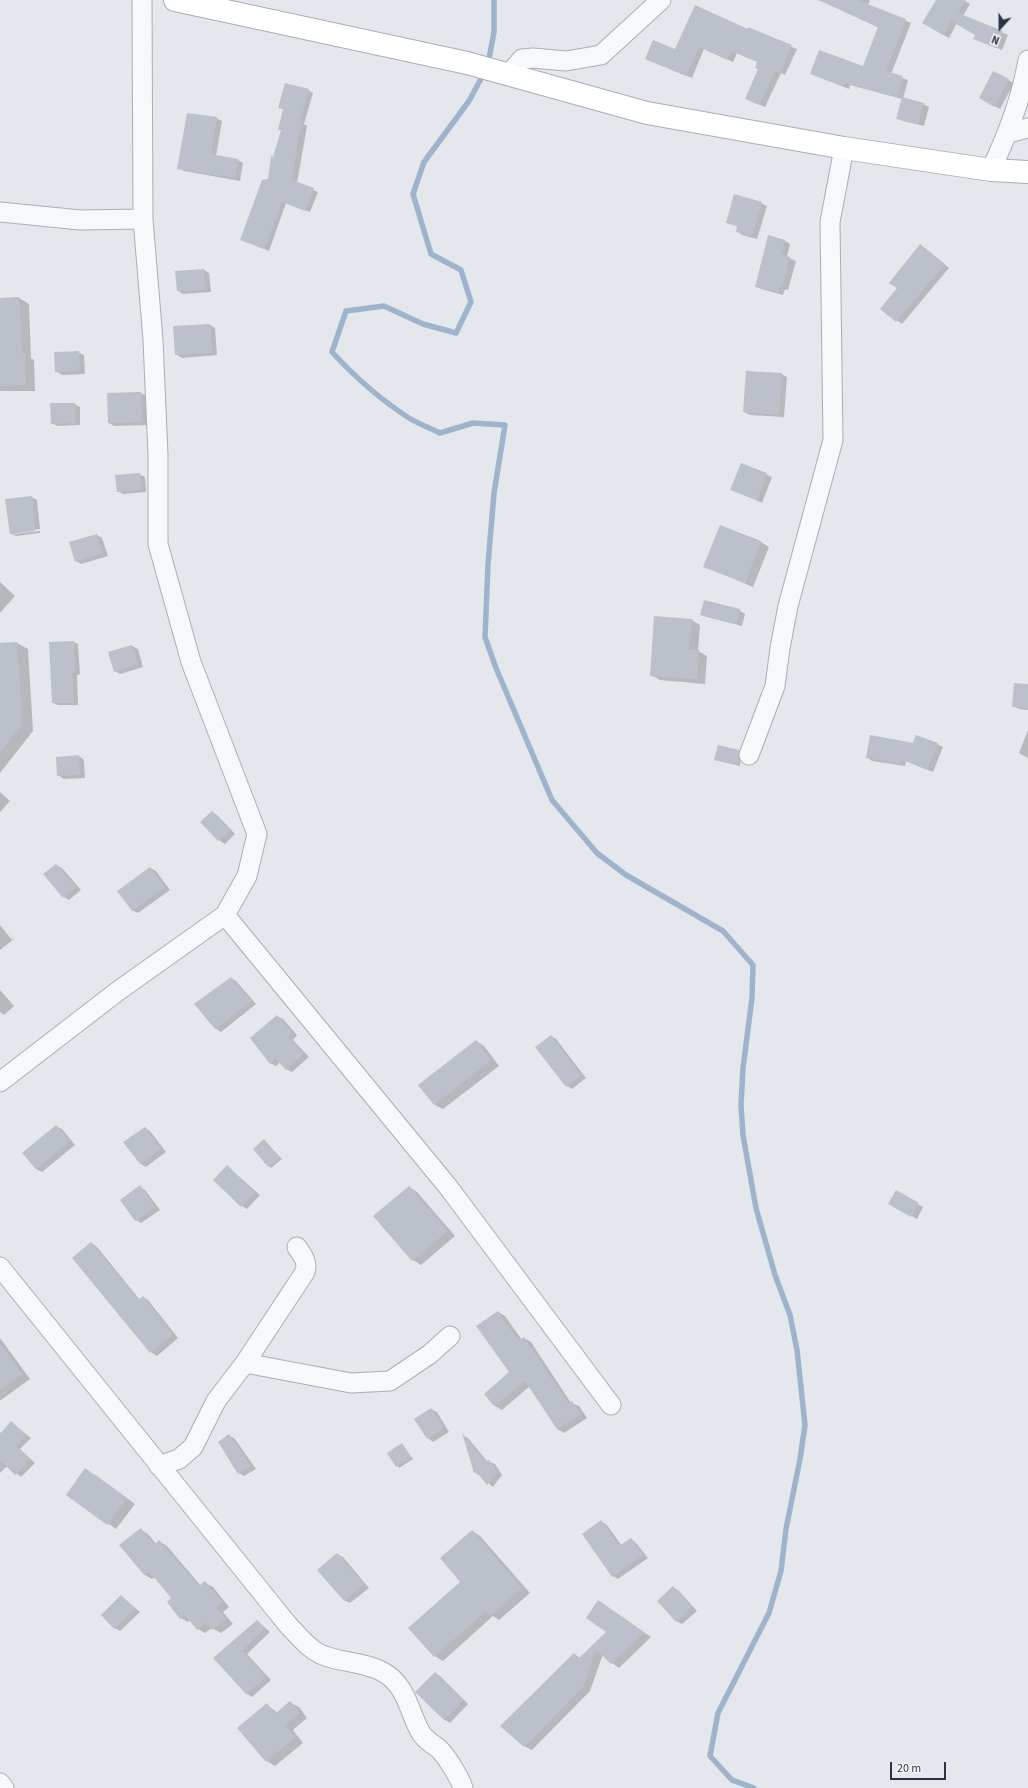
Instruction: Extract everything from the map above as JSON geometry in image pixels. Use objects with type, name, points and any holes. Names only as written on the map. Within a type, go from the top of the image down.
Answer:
[{"type":"street","points":[[0,1082],[118,991],[225,915],[247,876],[257,834],[191,662],[158,544],[158,455],[153,340],[143,219],[142,0]]},
{"type":"street","points":[[175,0],[467,63],[647,113],[844,148],[991,170],[1028,172]]},
{"type":"street","points":[[501,73],[522,60],[533,58],[566,61],[601,55],[661,0]]},
{"type":"street","points":[[991,170],[1008,133],[1024,84],[1028,60]]},
{"type":"street","points":[[1008,133],[1028,128]]},
{"type":"street","points":[[749,755],[775,686],[788,606],[833,440],[830,222],[844,148]]},
{"type":"street","points":[[0,212],[80,220],[143,219]]},
{"type":"street","points":[[225,915],[449,1188],[610,1405]]},
{"type":"street","points":[[159,1466],[178,1458],[192,1447],[216,1401],[245,1363],[305,1272],[307,1266],[297,1247]]},
{"type":"street","points":[[0,1267],[288,1625],[314,1651],[325,1656],[368,1665],[385,1673],[395,1682],[404,1694],[421,1734],[427,1741],[440,1750],[461,1782],[463,1788]]},
{"type":"street","points":[[245,1363],[351,1383],[390,1381],[430,1354],[450,1336]]},
{"type":"street","points":[[0,1783],[4,1788]]},
{"type":"building","points":[[818,0],[857,0],[906,19],[886,71],[903,76],[897,97],[845,83],[843,86],[810,74],[819,50],[863,66],[878,27]]},
{"type":"building","points":[[936,0],[966,0],[958,13],[1003,31],[996,48],[973,39],[975,35],[951,21],[943,35],[922,23]]},
{"type":"building","points":[[695,5],[748,29],[748,27],[792,45],[780,73],[775,71],[759,105],[745,99],[758,69],[755,68],[757,62],[731,51],[727,60],[699,47],[686,76],[645,59],[653,40],[675,49]]},
{"type":"building","points":[[993,71],[1009,79],[994,107],[979,98]]},
{"type":"building","points":[[285,83],[309,89],[300,121],[303,122],[298,140],[292,180],[314,188],[305,211],[282,202],[264,249],[240,240],[262,180],[268,179],[271,156],[273,157],[281,130],[278,130],[283,109],[278,108]]},
{"type":"building","points":[[902,97],[924,103],[918,124],[896,119]]},
{"type":"building","points":[[187,113],[217,117],[211,154],[238,159],[235,178],[177,169]]},
{"type":"building","points":[[734,194],[762,202],[752,236],[736,232],[737,226],[726,223]]},
{"type":"building","points":[[768,235],[785,240],[781,254],[790,257],[782,288],[779,287],[778,292],[755,287]]},
{"type":"building","points":[[920,244],[945,264],[896,322],[880,309],[897,288],[889,283]]},
{"type":"building","points":[[204,269],[205,290],[177,291],[175,271]]},
{"type":"building","points":[[19,297],[22,353],[25,353],[26,385],[0,386],[0,298]]},
{"type":"building","points":[[210,324],[212,353],[175,355],[173,326]]},
{"type":"building","points":[[79,351],[80,371],[55,372],[54,352]]},
{"type":"building","points":[[746,371],[782,373],[779,415],[743,412]]},
{"type":"building","points":[[141,392],[142,422],[108,423],[107,393]]},
{"type":"building","points":[[50,403],[75,403],[75,423],[51,424]]},
{"type":"building","points":[[741,463],[767,473],[757,500],[730,490]]},
{"type":"building","points":[[140,473],[141,490],[117,492],[115,475]]},
{"type":"building","points":[[32,496],[35,531],[10,534],[5,499]]},
{"type":"building","points":[[720,525],[761,541],[745,583],[703,567]]},
{"type":"building","points":[[97,534],[103,553],[75,562],[69,542]]},
{"type":"building","points":[[704,600],[740,609],[736,624],[700,615]]},
{"type":"building","points":[[654,616],[692,619],[689,650],[699,650],[697,679],[650,676]]},
{"type":"building","points":[[74,641],[75,672],[72,672],[74,703],[52,703],[49,642]]},
{"type":"building","points":[[17,642],[22,725],[0,752],[0,643]]},
{"type":"building","points":[[132,645],[138,664],[114,672],[108,652]]},
{"type":"building","points":[[1014,683],[1028,684],[1028,708],[1012,707]]},
{"type":"building","points":[[870,735],[913,743],[916,735],[938,743],[927,770],[901,759],[900,764],[866,758]]},
{"type":"building","points":[[718,745],[739,750],[738,765],[714,760]]},
{"type":"building","points":[[79,755],[80,775],[57,776],[56,757]]},
{"type":"building","points":[[212,811],[230,831],[218,841],[200,822]]},
{"type":"building","points":[[56,864],[76,887],[63,898],[43,874]]},
{"type":"building","points":[[150,867],[165,887],[132,911],[117,891]]},
{"type":"building","points":[[231,977],[251,1001],[215,1029],[194,1004]]},
{"type":"building","points":[[277,1015],[292,1032],[288,1037],[304,1054],[286,1070],[275,1058],[270,1064],[250,1038]]},
{"type":"building","points":[[551,1035],[581,1075],[566,1087],[535,1047]]},
{"type":"building","points":[[476,1040],[491,1060],[434,1105],[418,1085]]},
{"type":"building","points":[[56,1125],[70,1141],[36,1169],[22,1153]]},
{"type":"building","points":[[145,1127],[161,1149],[140,1164],[123,1142]]},
{"type":"building","points":[[264,1139],[280,1158],[268,1167],[253,1149]]},
{"type":"building","points":[[227,1165],[255,1192],[241,1207],[213,1180]]},
{"type":"building","points":[[140,1185],[155,1207],[135,1221],[120,1200]]},
{"type":"building","points":[[409,1186],[448,1231],[412,1261],[373,1216]]},
{"type":"building","points":[[896,1190],[919,1203],[911,1217],[888,1204]]},
{"type":"building","points":[[91,1242],[138,1300],[143,1296],[173,1335],[150,1353],[72,1258]]},
{"type":"building","points":[[498,1311],[519,1341],[524,1337],[568,1403],[572,1401],[581,1414],[557,1429],[525,1381],[494,1406],[484,1394],[509,1372],[476,1326]]},
{"type":"building","points":[[0,1343],[22,1374],[0,1390]]},
{"type":"building","points":[[431,1408],[444,1428],[427,1439],[414,1419]]},
{"type":"building","points":[[11,1421],[26,1435],[16,1446],[30,1459],[15,1475],[1,1461],[0,1462],[0,1432],[1,1433]]},
{"type":"building","points":[[462,1433],[485,1461],[489,1460],[497,1471],[487,1485],[477,1472],[474,1473]]},
{"type":"building","points":[[229,1434],[251,1466],[238,1474],[218,1442]]},
{"type":"building","points":[[402,1443],[411,1457],[396,1467],[387,1453]]},
{"type":"building","points":[[85,1468],[127,1498],[107,1525],[66,1495]]},
{"type":"building","points":[[601,1520],[619,1546],[631,1538],[643,1555],[612,1577],[582,1534]]},
{"type":"building","points":[[141,1528],[154,1545],[159,1540],[199,1586],[205,1581],[222,1602],[216,1607],[226,1619],[212,1630],[206,1622],[197,1630],[185,1615],[180,1619],[167,1602],[171,1598],[149,1571],[144,1575],[119,1545]]},
{"type":"building","points":[[472,1530],[522,1588],[490,1616],[486,1611],[434,1657],[408,1628],[460,1582],[440,1558]]},
{"type":"building","points":[[337,1553],[364,1584],[344,1601],[317,1570]]},
{"type":"building","points":[[673,1586],[692,1607],[676,1622],[657,1601]]},
{"type":"building","points":[[121,1595],[135,1608],[114,1629],[101,1615]]},
{"type":"building","points":[[598,1600],[644,1632],[611,1664],[596,1649],[583,1687],[524,1747],[500,1726],[574,1653],[578,1659],[606,1632],[586,1618]]},
{"type":"building","points":[[257,1620],[265,1628],[242,1651],[266,1677],[246,1694],[213,1658]]},
{"type":"building","points":[[435,1672],[464,1700],[444,1720],[415,1692]]},
{"type":"building","points":[[290,1701],[300,1713],[285,1725],[295,1737],[266,1762],[237,1728],[267,1703],[275,1714]]},
{"type":"waterway","points":[[488,64],[494,32],[494,0]]},
{"type":"waterway","points":[[484,73],[469,101],[424,162],[413,194],[431,254],[461,270],[471,302],[456,333],[423,324],[384,306],[346,311],[332,352],[359,379],[388,404],[413,420],[440,433],[473,423],[505,425],[494,493],[488,564],[485,637],[496,668],[552,800],[597,853],[626,875],[723,931],[753,965],[752,998],[743,1068],[741,1105],[743,1135],[756,1208],[775,1275],[790,1315],[797,1350],[805,1425],[786,1529],[781,1571],[769,1613],[718,1713],[710,1756],[732,1780],[754,1788]]}]
